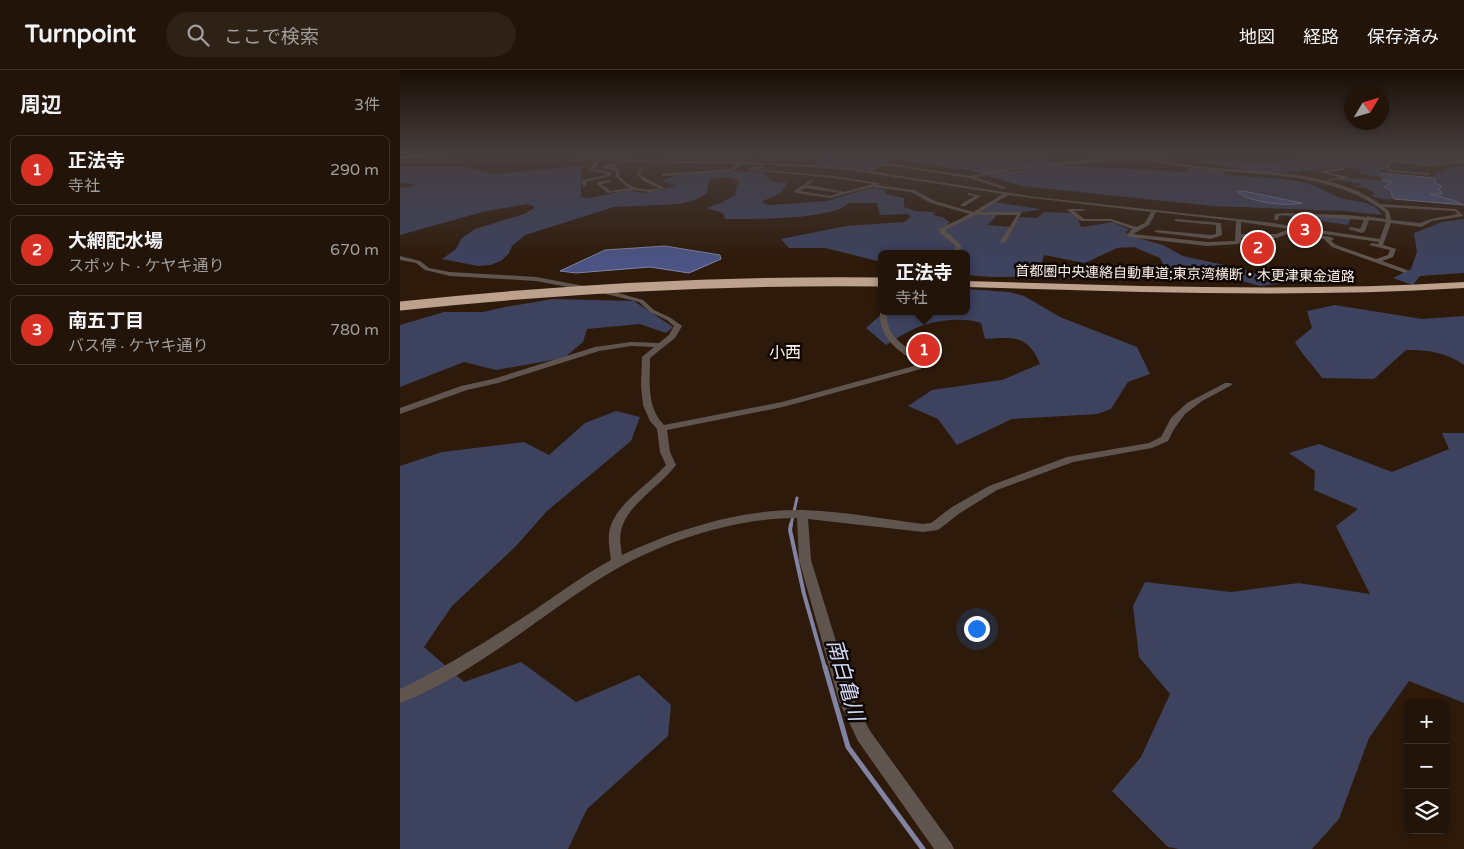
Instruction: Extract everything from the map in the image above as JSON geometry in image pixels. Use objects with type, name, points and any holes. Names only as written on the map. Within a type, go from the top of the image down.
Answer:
[{"type":"highway","points":[[400,306],[552,291],[644,285],[760,281],[878,282]]},
{"type":"highway","name":"首都圏中央連絡自動車道;東京湾横断・木更津東金道路","points":[[970,284],[1240,292],[1357,291],[1464,285]]},
{"type":"street","points":[[606,189],[608,191],[628,189]]},
{"type":"street","points":[[634,189],[644,191],[654,189]]},
{"type":"street","points":[[799,189],[796,192],[830,197],[858,189]]},
{"type":"street","points":[[823,189],[846,193]]},
{"type":"street","points":[[898,189],[912,191],[933,202],[974,214],[1020,212],[1003,242]]},
{"type":"street","points":[[942,189],[956,192]]},
{"type":"street","points":[[976,189],[1154,211],[1381,244],[1393,249],[1391,256],[1376,261]]},
{"type":"street","points":[[1011,189],[1315,224]]},
{"type":"street","points":[[1345,189],[1380,205],[1387,211],[1438,215],[1448,218]]},
{"type":"street","points":[[963,205],[979,196],[964,193]]},
{"type":"street","points":[[956,250],[959,246],[942,232],[942,229],[974,214],[1006,194]]},
{"type":"street","points":[[936,196],[963,205],[982,208]]},
{"type":"street","points":[[1276,219],[1277,216],[1283,214],[1368,218],[1420,225],[1431,220],[1462,215],[1456,210],[1380,205]]},
{"type":"street","points":[[1160,218],[1073,208],[1069,210],[1083,220],[1111,220],[1136,229],[1164,230],[1211,237],[1219,235],[1220,224]]},
{"type":"street","points":[[1154,211],[1147,224],[1136,229],[1130,235],[1207,244],[1238,242],[1240,224]]},
{"type":"street","points":[[1381,244],[1389,220],[1387,211]]},
{"type":"street","points":[[1121,223],[1127,222],[1129,218]]},
{"type":"street","points":[[1343,228],[1362,231],[1368,218]]},
{"type":"street","points":[[1169,219],[1240,224],[1326,239],[1381,244]]},
{"type":"street","points":[[1239,236],[1277,236],[1287,232]]},
{"type":"street","points":[[1326,239],[1334,246],[1405,270]]},
{"type":"street","points":[[400,258],[418,262],[427,269],[450,274],[536,279],[576,285],[641,301],[652,311],[678,326],[672,336],[646,358],[646,399],[649,414],[662,428],[665,452],[671,464],[662,478],[622,514],[615,532],[617,562]]},
{"type":"street","points":[[662,428],[783,404],[918,367],[919,362],[889,338],[882,322],[883,315]]},
{"type":"street","points":[[400,411],[464,388],[495,381],[598,348],[631,344],[660,345]]},
{"type":"street","points":[[400,696],[470,661],[617,562],[654,546],[731,522],[766,516],[802,514],[923,528],[934,527],[956,510],[993,488],[1071,459],[1152,445],[1164,439],[1166,432],[1184,408],[1228,385]]},
{"type":"street","points":[[802,514],[804,560],[847,701],[864,736],[945,849]]},
{"type":"shaded area","points":[[400,189],[581,189],[581,197],[589,198],[630,190],[643,193],[660,189],[708,189],[707,193],[697,199],[680,204],[614,207],[525,235],[512,246],[509,253],[501,261],[490,265],[478,266],[442,259],[456,249],[461,239],[475,229],[524,214],[534,208],[533,206],[527,204],[486,211],[400,235]]},
{"type":"shaded area","points":[[736,189],[783,189],[781,193],[761,202],[768,205],[827,201],[865,189],[881,189],[885,190],[886,194],[904,198],[904,207],[915,211],[935,213],[933,215],[942,217],[950,222],[946,226],[973,215],[997,215],[988,225],[1012,227],[1020,217],[1037,218],[1044,212],[1071,213],[1078,217],[1080,226],[1112,222],[1130,230],[1125,232],[1131,236],[1163,245],[1183,256],[1287,282],[1260,286],[1220,275],[1203,277],[1193,274],[1168,276],[1160,258],[1134,247],[1117,248],[1085,263],[1044,255],[1042,262],[1046,273],[1006,277],[970,275],[970,250],[878,250],[878,261],[826,248],[789,248],[781,239],[846,226],[904,222],[911,217],[908,214],[880,215],[877,203],[849,203],[840,209],[826,213],[771,218],[725,219],[723,213],[706,208],[721,203],[735,195]]},
{"type":"shaded area","points":[[1054,189],[1323,189],[1341,198],[1364,202],[1374,206],[1382,215],[1344,211],[1213,206]]},
{"type":"shaded area","points":[[1368,189],[1387,189],[1394,199],[1382,199],[1371,196],[1375,193]]},
{"type":"shaded area","points":[[1388,189],[1439,189],[1442,194],[1430,194],[1464,205],[1394,199]]},
{"type":"shaded area","points":[[1439,189],[1464,189],[1464,204],[1429,193],[1441,194]]},
{"type":"shaded area","points":[[1237,191],[1302,203],[1267,203],[1249,198]]},
{"type":"shaded area","points":[[994,202],[1040,209],[1011,212],[979,211]]},
{"type":"shaded area","points":[[1280,215],[1282,215],[1352,216],[1348,225]]},
{"type":"shaded area","points":[[1464,219],[1464,273],[1420,276],[1413,285],[1393,278],[1411,269],[1417,252],[1414,233],[1442,222]]},
{"type":"shaded area","points":[[665,246],[720,255],[721,259],[689,273],[650,267],[576,273],[560,271],[605,250]]},
{"type":"shaded area","points":[[970,289],[1009,292],[1024,296],[1060,317],[1137,347],[1150,374],[1128,382],[1111,409],[1097,414],[1012,419],[957,445],[938,419],[908,406],[932,390],[1002,380],[1040,364],[1030,348],[1025,343],[1012,338],[985,339],[981,323],[966,320],[940,321],[924,325],[886,345],[866,328],[881,315],[970,315]]},
{"type":"shaded area","points":[[553,299],[634,301],[673,327],[666,333],[640,324],[587,329],[583,342],[564,358],[496,370],[464,362],[400,387],[400,325],[444,312],[483,312]]},
{"type":"shaded area","points":[[1335,305],[1422,319],[1464,316],[1464,365],[1450,357],[1436,353],[1406,350],[1374,379],[1322,378],[1295,342],[1312,328],[1307,311]]},
{"type":"shaded area","points":[[616,411],[640,417],[631,441],[547,511],[516,546],[452,606],[424,647],[464,682],[521,662],[576,702],[639,675],[671,705],[668,736],[587,809],[568,849],[400,849],[400,466],[442,452],[524,442],[549,455],[585,423]]},
{"type":"shaded area","points":[[1442,433],[1464,433],[1464,703],[1409,681],[1369,738],[1339,819],[1312,849],[1179,849],[1168,847],[1112,791],[1141,757],[1170,694],[1139,657],[1133,606],[1145,582],[1231,592],[1299,583],[1370,594],[1336,526],[1358,509],[1314,490],[1315,471],[1289,453],[1319,444],[1392,472],[1449,449]]},
{"type":"waterway","name":"南白亀川","points":[[791,525],[797,498]]},
{"type":"waterway","name":"南白亀川","points":[[791,524],[790,530],[804,594],[825,668]]},
{"type":"waterway","name":"南白亀川","points":[[825,667],[848,747],[923,849]]},
{"type":"place","name":"南五丁目","points":[[1305,230]]},
{"type":"place","name":"大網配水場","points":[[1258,248]]},
{"type":"place","name":"正法寺","points":[[924,350]]},
{"type":"district","name":"小西","points":[[785,353]]}]
